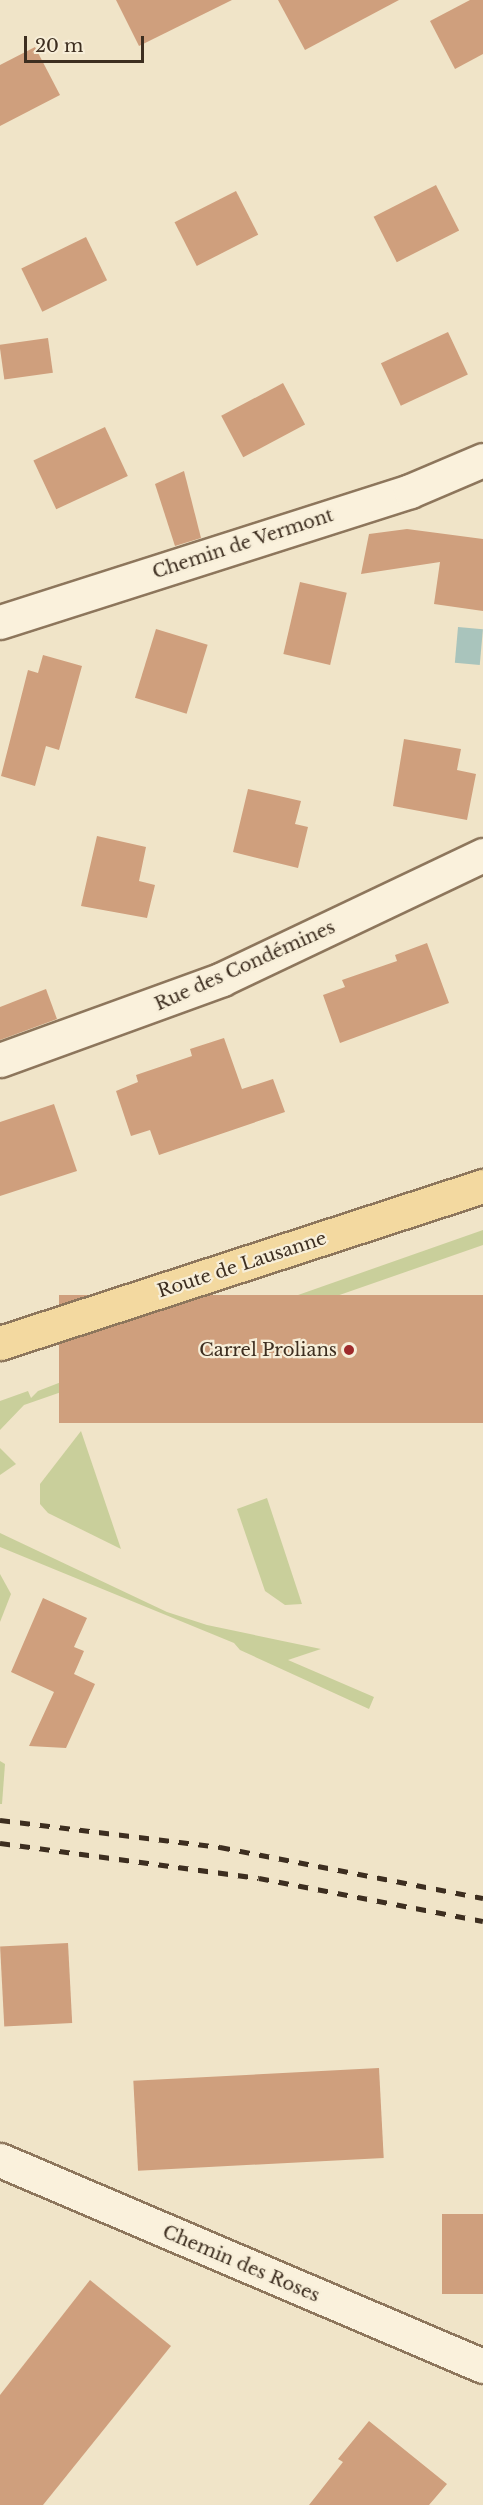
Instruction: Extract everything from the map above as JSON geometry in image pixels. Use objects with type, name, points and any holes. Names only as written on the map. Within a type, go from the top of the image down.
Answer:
[{"type":"main road","name":"Route de Lausanne","points":[[0,1343],[483,1186]]},
{"type":"street","name":"Chemin de Vermont","points":[[0,622],[410,491],[483,460]]},
{"type":"street","name":"Rue des Condémines","points":[[0,1060],[222,979],[483,855]]},
{"type":"street","name":"Chemin des Roses","points":[[0,2160],[483,2366]]},
{"type":"green space","points":[[483,1230],[483,1245],[24,1405],[0,1430],[0,1401],[28,1391],[31,1398],[38,1391],[167,1341]]},
{"type":"green space","points":[[81,1431],[121,1549],[48,1513],[40,1504],[40,1484]]},
{"type":"green space","points":[[0,1448],[16,1464],[0,1475]]},
{"type":"green space","points":[[267,1498],[302,1604],[285,1605],[265,1591],[237,1509]]},
{"type":"green space","points":[[0,1533],[167,1612],[207,1625],[321,1649],[288,1660],[374,1697],[369,1709],[240,1650],[234,1643],[0,1547]]},
{"type":"green space","points":[[0,1574],[11,1594],[0,1622]]},
{"type":"green space","points":[[0,1761],[5,1764],[2,1804],[0,1804]]},
{"type":"water","points":[[458,627],[483,629],[480,665],[455,663]]},
{"type":"building","points":[[116,0],[232,0],[139,46]]},
{"type":"building","points":[[278,0],[399,0],[305,50]]},
{"type":"building","points":[[470,0],[483,0],[483,54],[455,69],[430,21]]},
{"type":"building","points":[[35,47],[60,95],[0,126],[0,65]]},
{"type":"building","points":[[436,185],[459,230],[397,262],[374,217]]},
{"type":"building","points":[[236,191],[258,235],[197,266],[175,222]]},
{"type":"building","points":[[86,237],[107,280],[42,312],[21,269]]},
{"type":"building","points":[[448,332],[468,375],[401,406],[381,363]]},
{"type":"building","points":[[48,338],[53,373],[4,379],[0,345]]},
{"type":"building","points":[[283,383],[305,424],[243,457],[221,416]]},
{"type":"building","points":[[105,427],[128,476],[56,509],[33,460]]},
{"type":"building","points":[[184,471],[201,538],[175,546],[155,484]]},
{"type":"building","points":[[407,529],[483,539],[483,611],[434,604],[440,562],[361,574],[369,534]]},
{"type":"building","points":[[300,582],[347,593],[330,665],[283,654]]},
{"type":"building","points":[[156,629],[208,645],[187,714],[135,698]]},
{"type":"building","points":[[43,655],[82,666],[59,750],[46,746],[35,786],[1,776],[28,670],[38,673]]},
{"type":"building","points":[[404,739],[461,749],[457,770],[476,774],[467,820],[393,806]]},
{"type":"building","points":[[248,789],[301,801],[295,824],[308,827],[298,868],[233,852]]},
{"type":"building","points":[[97,836],[146,847],[139,881],[155,885],[147,918],[81,906]]},
{"type":"building","points":[[427,943],[449,1003],[340,1043],[323,995],[345,987],[342,980],[397,961],[395,955]]},
{"type":"building","points":[[46,989],[57,1019],[0,1040],[0,1007]]},
{"type":"building","points":[[224,1038],[242,1089],[273,1079],[285,1112],[159,1155],[150,1130],[131,1136],[116,1091],[138,1082],[136,1075],[192,1056],[190,1049]]},
{"type":"building","points":[[54,1104],[77,1171],[0,1196],[0,1122]]},
{"type":"building","points":[[59,1295],[483,1295],[483,1423],[59,1423]]},
{"type":"building","points":[[43,1598],[87,1618],[74,1647],[84,1651],[74,1674],[95,1684],[66,1748],[29,1746],[54,1692],[11,1672]]},
{"type":"building","points":[[68,1943],[72,2023],[4,2026],[0,1947]]},
{"type":"building","points":[[379,2068],[384,2158],[138,2171],[133,2081]]},
{"type":"building","points":[[442,2214],[483,2214],[483,2294],[442,2294]]},
{"type":"building","points":[[90,2280],[171,2346],[43,2505],[0,2505],[0,2395]]},
{"type":"building","points":[[369,2421],[447,2484],[429,2505],[309,2505],[343,2462],[338,2459]]},
{"type":"railway","points":[[0,1820],[220,1847],[483,1898]]},
{"type":"railway","points":[[0,1843],[259,1878],[483,1921]]},
{"type":"place","name":"Carrel Prolians","points":[[349,1350]]}]
